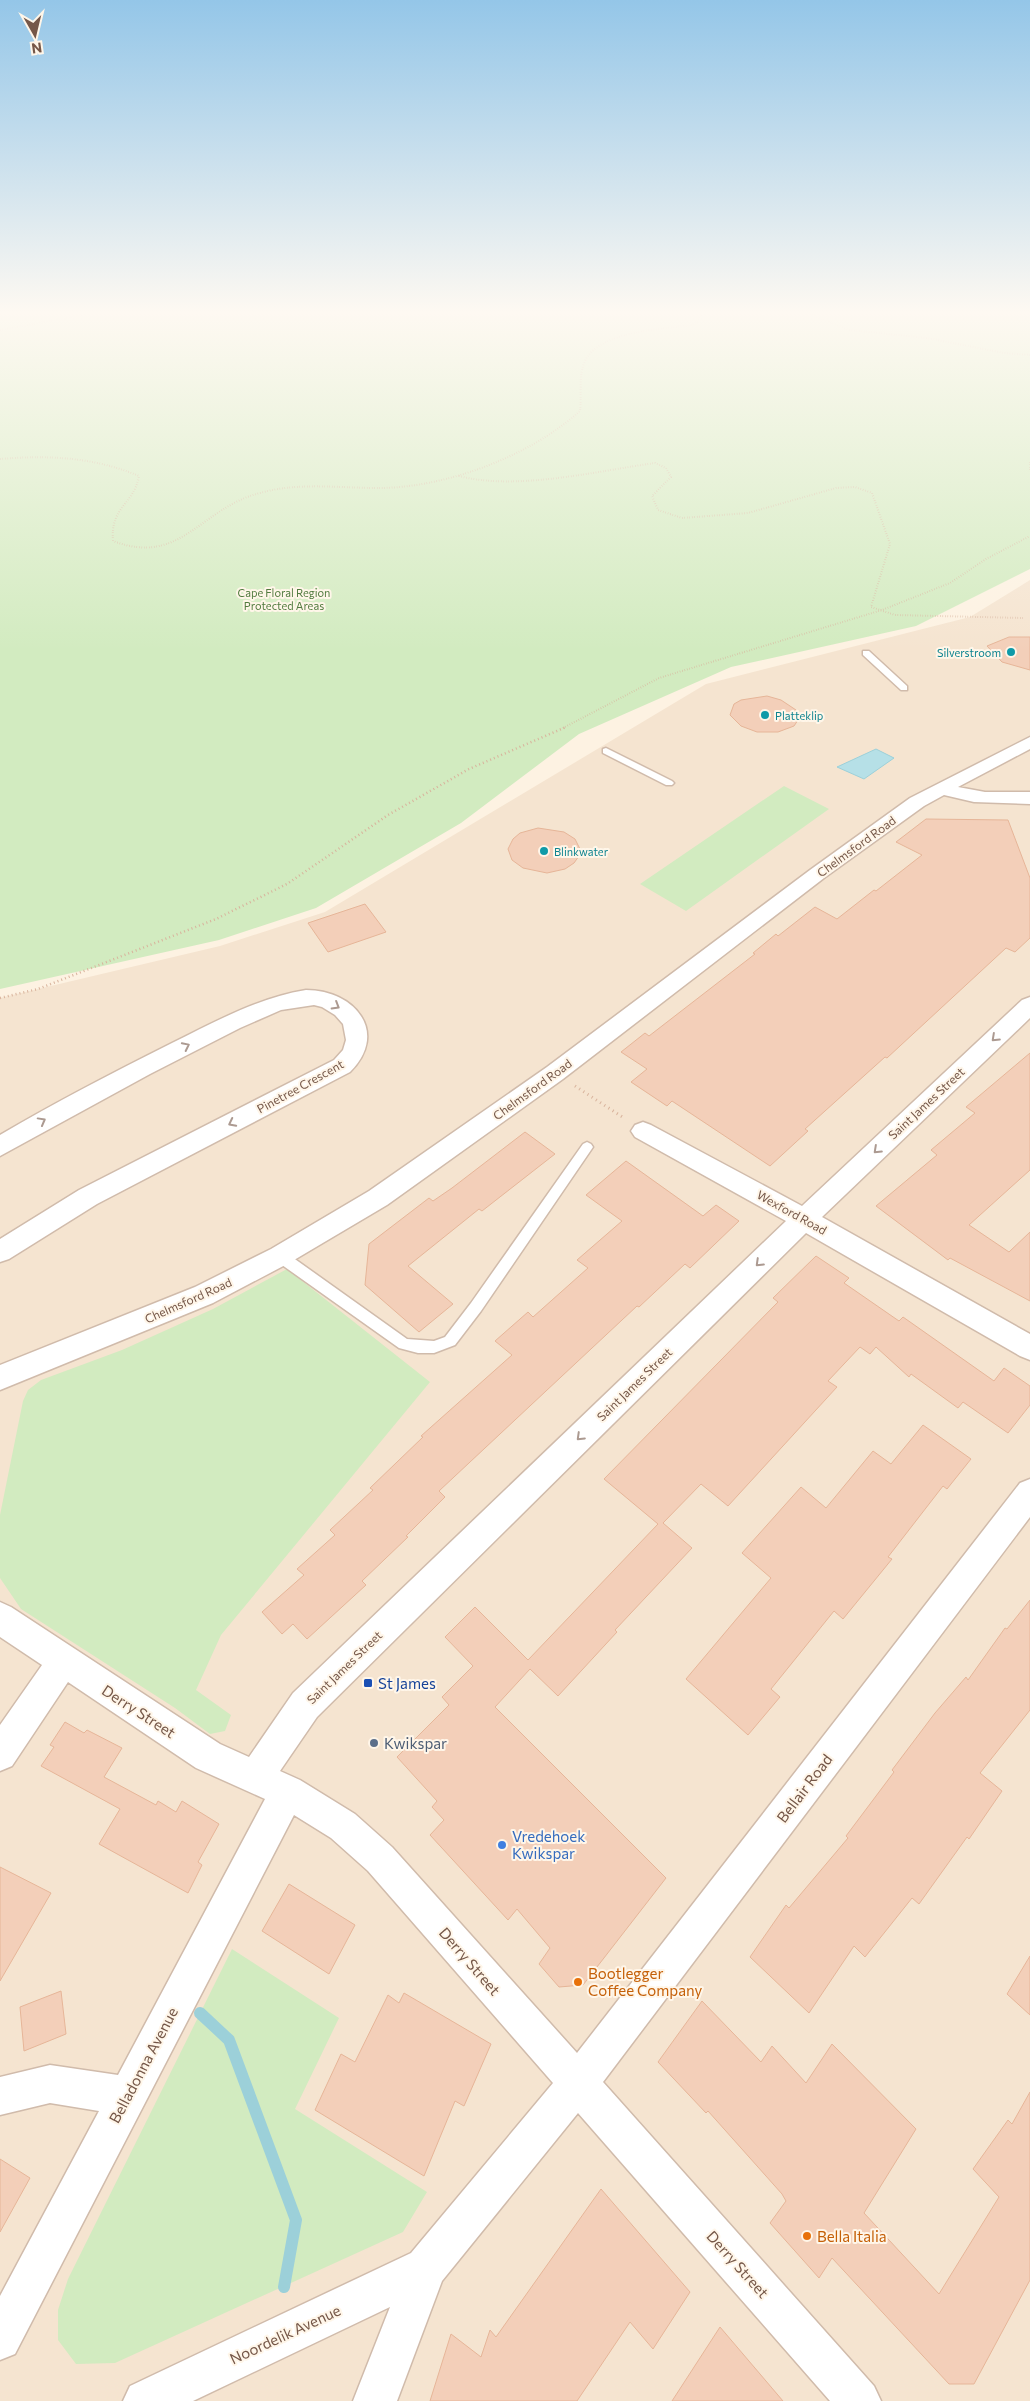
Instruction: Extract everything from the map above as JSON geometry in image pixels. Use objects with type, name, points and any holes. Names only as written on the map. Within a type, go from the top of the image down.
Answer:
[{"type":"street","name":"Chelmsford Road","points":[[0,1378],[204,1295],[280,1256],[378,1198],[555,1073],[825,868],[917,802],[1030,742]]},
{"type":"street","points":[[943,787],[952,792],[972,797],[1030,798]]},
{"type":"street","name":"Pinetree Crescent","points":[[0,1147],[110,1084],[270,1005],[308,998],[322,999],[336,1005],[352,1017],[356,1028],[355,1048],[350,1058],[342,1066],[88,1196],[0,1252]]},
{"type":"street","name":"Saint James Street","points":[[272,1785],[305,1705],[804,1219],[1030,1005]]},
{"type":"street","name":"Wexford Road","points":[[643,1131],[804,1219],[1030,1348]]},
{"type":"street","name":"Bellair Road","points":[[578,2083],[1030,1493]]},
{"type":"street","name":"Derry Street","points":[[0,1618],[63,1662],[208,1756],[272,1785],[343,1826],[380,1858],[859,2401]]},
{"type":"street","points":[[0,1754],[63,1662]]},
{"type":"street","name":"Belladonna Avenue","points":[[0,2339],[127,2096],[272,1785]]},
{"type":"street","name":"Noordelik Avenue","points":[[375,2401],[426,2268],[578,2083]]},
{"type":"street","points":[[0,2096],[50,2084],[127,2096]]},
{"type":"street","name":"Noordelik Avenue","points":[[145,2401],[426,2268]]},
{"type":"lane","points":[[866,653],[904,688]]},
{"type":"lane","points":[[606,751],[669,783]]},
{"type":"lane","points":[[280,1256],[404,1344],[418,1347],[434,1346],[450,1341],[476,1307],[587,1147]]},
{"type":"path","points":[[0,459],[45,456],[69,458],[110,465],[139,476],[137,487],[118,510],[112,523],[112,534],[113,541],[118,544],[141,549],[165,546],[193,531],[231,503],[267,491],[315,485],[396,488],[437,482],[458,476],[553,434],[562,427]]},
{"type":"path","points":[[458,476],[467,480],[504,482],[655,462],[666,468],[670,477],[652,496],[658,510],[682,518],[748,513],[836,488],[855,487],[872,493],[890,544],[871,606],[895,615],[1023,618]]},
{"type":"path","points":[[1030,462],[1030,470]]},
{"type":"path","points":[[0,998],[38,989],[216,919],[287,884],[388,815],[469,769],[571,725],[618,698],[659,678],[882,610],[950,583],[986,559],[1030,536]]},
{"type":"path","points":[[555,1073],[643,1131]]},
{"type":"shaded area","points":[[1030,580],[1030,2401],[0,2401],[0,998],[220,946],[325,912],[706,684],[970,617]]},
{"type":"green space","name":"Cape Floral Region Protected Areas","points":[[0,427],[1030,427],[1030,569],[916,626],[731,667],[579,734],[461,823],[316,908],[219,940],[0,989]]},
{"type":"green space","points":[[784,786],[829,809],[686,911],[640,884]]},
{"type":"green space","points":[[287,1269],[430,1382],[221,1635],[196,1690],[231,1715],[225,1731],[210,1734],[175,1708],[21,1609],[0,1578],[0,1515],[23,1401],[28,1390],[41,1380],[122,1350],[213,1309]]},
{"type":"green space","points":[[232,1949],[339,2018],[295,2109],[427,2192],[403,2232],[115,2363],[76,2364],[58,2340],[58,2310],[68,2279]]},
{"type":"water","points":[[876,749],[894,758],[864,779],[837,767]]},
{"type":"building","name":"Silverstroom","points":[[1009,637],[1030,637],[1030,670],[1002,662],[987,646]]},
{"type":"building","name":"Platteklip","points":[[767,696],[781,700],[796,710],[798,720],[794,726],[778,732],[757,732],[741,726],[730,715],[734,704],[741,700]]},
{"type":"building","points":[[926,819],[1008,820],[1030,878],[1030,938],[1015,952],[1006,948],[887,1058],[885,1057],[805,1129],[808,1131],[770,1166],[672,1101],[667,1106],[631,1082],[647,1069],[621,1052],[645,1033],[649,1036],[755,954],[753,953],[776,934],[778,936],[815,907],[837,919],[874,890],[876,891],[922,855],[896,842]]},
{"type":"building","name":"Blinkwater","points":[[538,828],[564,832],[575,839],[580,849],[579,856],[574,863],[565,869],[547,873],[523,868],[512,860],[508,849],[513,839],[520,833]]},
{"type":"building","points":[[365,904],[386,932],[328,952],[308,923]]},
{"type":"building","points":[[1030,1053],[1030,1170],[969,1225],[1009,1252],[1030,1232],[1030,1301],[950,1258],[948,1260],[876,1206],[937,1155],[931,1150],[975,1113],[966,1107]]},
{"type":"building","points":[[525,1132],[555,1154],[482,1211],[479,1209],[408,1266],[453,1304],[419,1332],[365,1285],[369,1244],[429,1198],[433,1201],[452,1188]]},
{"type":"building","points":[[626,1161],[703,1216],[716,1205],[739,1221],[690,1268],[685,1264],[639,1307],[637,1306],[439,1491],[445,1497],[406,1536],[408,1537],[362,1581],[366,1585],[307,1639],[293,1624],[282,1634],[262,1612],[304,1575],[297,1569],[335,1535],[330,1530],[373,1490],[370,1488],[423,1437],[421,1436],[512,1355],[495,1341],[528,1312],[533,1317],[588,1268],[577,1260],[622,1221],[586,1195]]},
{"type":"building","points":[[816,1256],[849,1278],[844,1283],[899,1321],[903,1317],[994,1381],[1004,1368],[1030,1386],[1030,1405],[1008,1433],[963,1402],[958,1408],[911,1374],[909,1377],[876,1347],[870,1354],[860,1347],[828,1381],[837,1387],[728,1506],[701,1484],[663,1523],[692,1548],[615,1630],[617,1632],[558,1696],[530,1669],[495,1707],[666,1878],[583,1985],[559,1987],[539,1964],[550,1948],[517,1909],[508,1920],[430,1835],[444,1820],[432,1807],[437,1801],[397,1757],[449,1705],[442,1697],[473,1666],[445,1637],[475,1607],[528,1660],[658,1524],[604,1479],[778,1302],[773,1298]]},
{"type":"building","points":[[923,1425],[971,1459],[947,1489],[943,1486],[888,1557],[892,1559],[843,1619],[834,1611],[771,1689],[780,1697],[748,1735],[686,1679],[771,1578],[742,1553],[801,1487],[826,1508],[873,1451],[891,1464]]},
{"type":"building","points":[[1030,1600],[1030,1710],[980,1773],[1002,1791],[969,1839],[967,1837],[919,1904],[912,1898],[865,1957],[854,1946],[809,2013],[750,1957],[786,1905],[789,1908],[848,1838],[846,1836],[935,1713],[966,1677],[968,1680],[1005,1628],[1007,1629]]},
{"type":"building","points":[[65,1722],[84,1733],[87,1730],[122,1748],[104,1777],[156,1805],[158,1801],[176,1812],[182,1801],[219,1824],[198,1862],[202,1865],[188,1893],[99,1844],[120,1809],[41,1766],[54,1747],[50,1745]]},
{"type":"building","points":[[0,1867],[51,1893],[0,1981]]},
{"type":"building","points":[[289,1884],[355,1925],[329,1974],[262,1931]]},
{"type":"building","points":[[1030,1956],[1030,2015],[1007,1994]]},
{"type":"building","points":[[61,1991],[66,2034],[24,2051],[20,2007]]},
{"type":"building","points":[[404,1993],[491,2044],[464,2106],[455,2101],[424,2176],[315,2110],[341,2054],[355,2062],[388,1995],[399,2003]]},
{"type":"building","points":[[702,2001],[761,2062],[772,2046],[806,2083],[832,2044],[916,2129],[864,2213],[939,2294],[999,2197],[973,2169],[1008,2120],[1012,2124],[1030,2092],[1030,2280],[974,2384],[949,2384],[832,2258],[819,2278],[770,2223],[786,2201],[782,2194],[708,2111],[706,2113],[658,2062]]},
{"type":"building","points":[[0,2159],[30,2178],[0,2232]]},
{"type":"building","points":[[601,2189],[690,2292],[653,2349],[630,2322],[577,2401],[430,2401],[451,2334],[481,2357],[490,2330],[496,2337]]},
{"type":"building","points":[[720,2327],[783,2401],[672,2401]]},
{"type":"waterway","points":[[200,2013],[229,2040],[296,2220],[284,2287]]},
{"type":"place","name":"Silverstroom","points":[[1011,652]]},
{"type":"place","name":"Platteklip","points":[[765,715]]},
{"type":"place","name":"Blinkwater","points":[[544,851]]},
{"type":"place","name":"St James","points":[[368,1683]]},
{"type":"place","name":"Kwikspar","points":[[374,1743]]},
{"type":"place","name":"Vredehoek Kwikspar","points":[[502,1845]]},
{"type":"place","name":"Bootlegger Coffee Company","points":[[578,1982]]},
{"type":"place","name":"Bella Italia","points":[[807,2236]]}]
